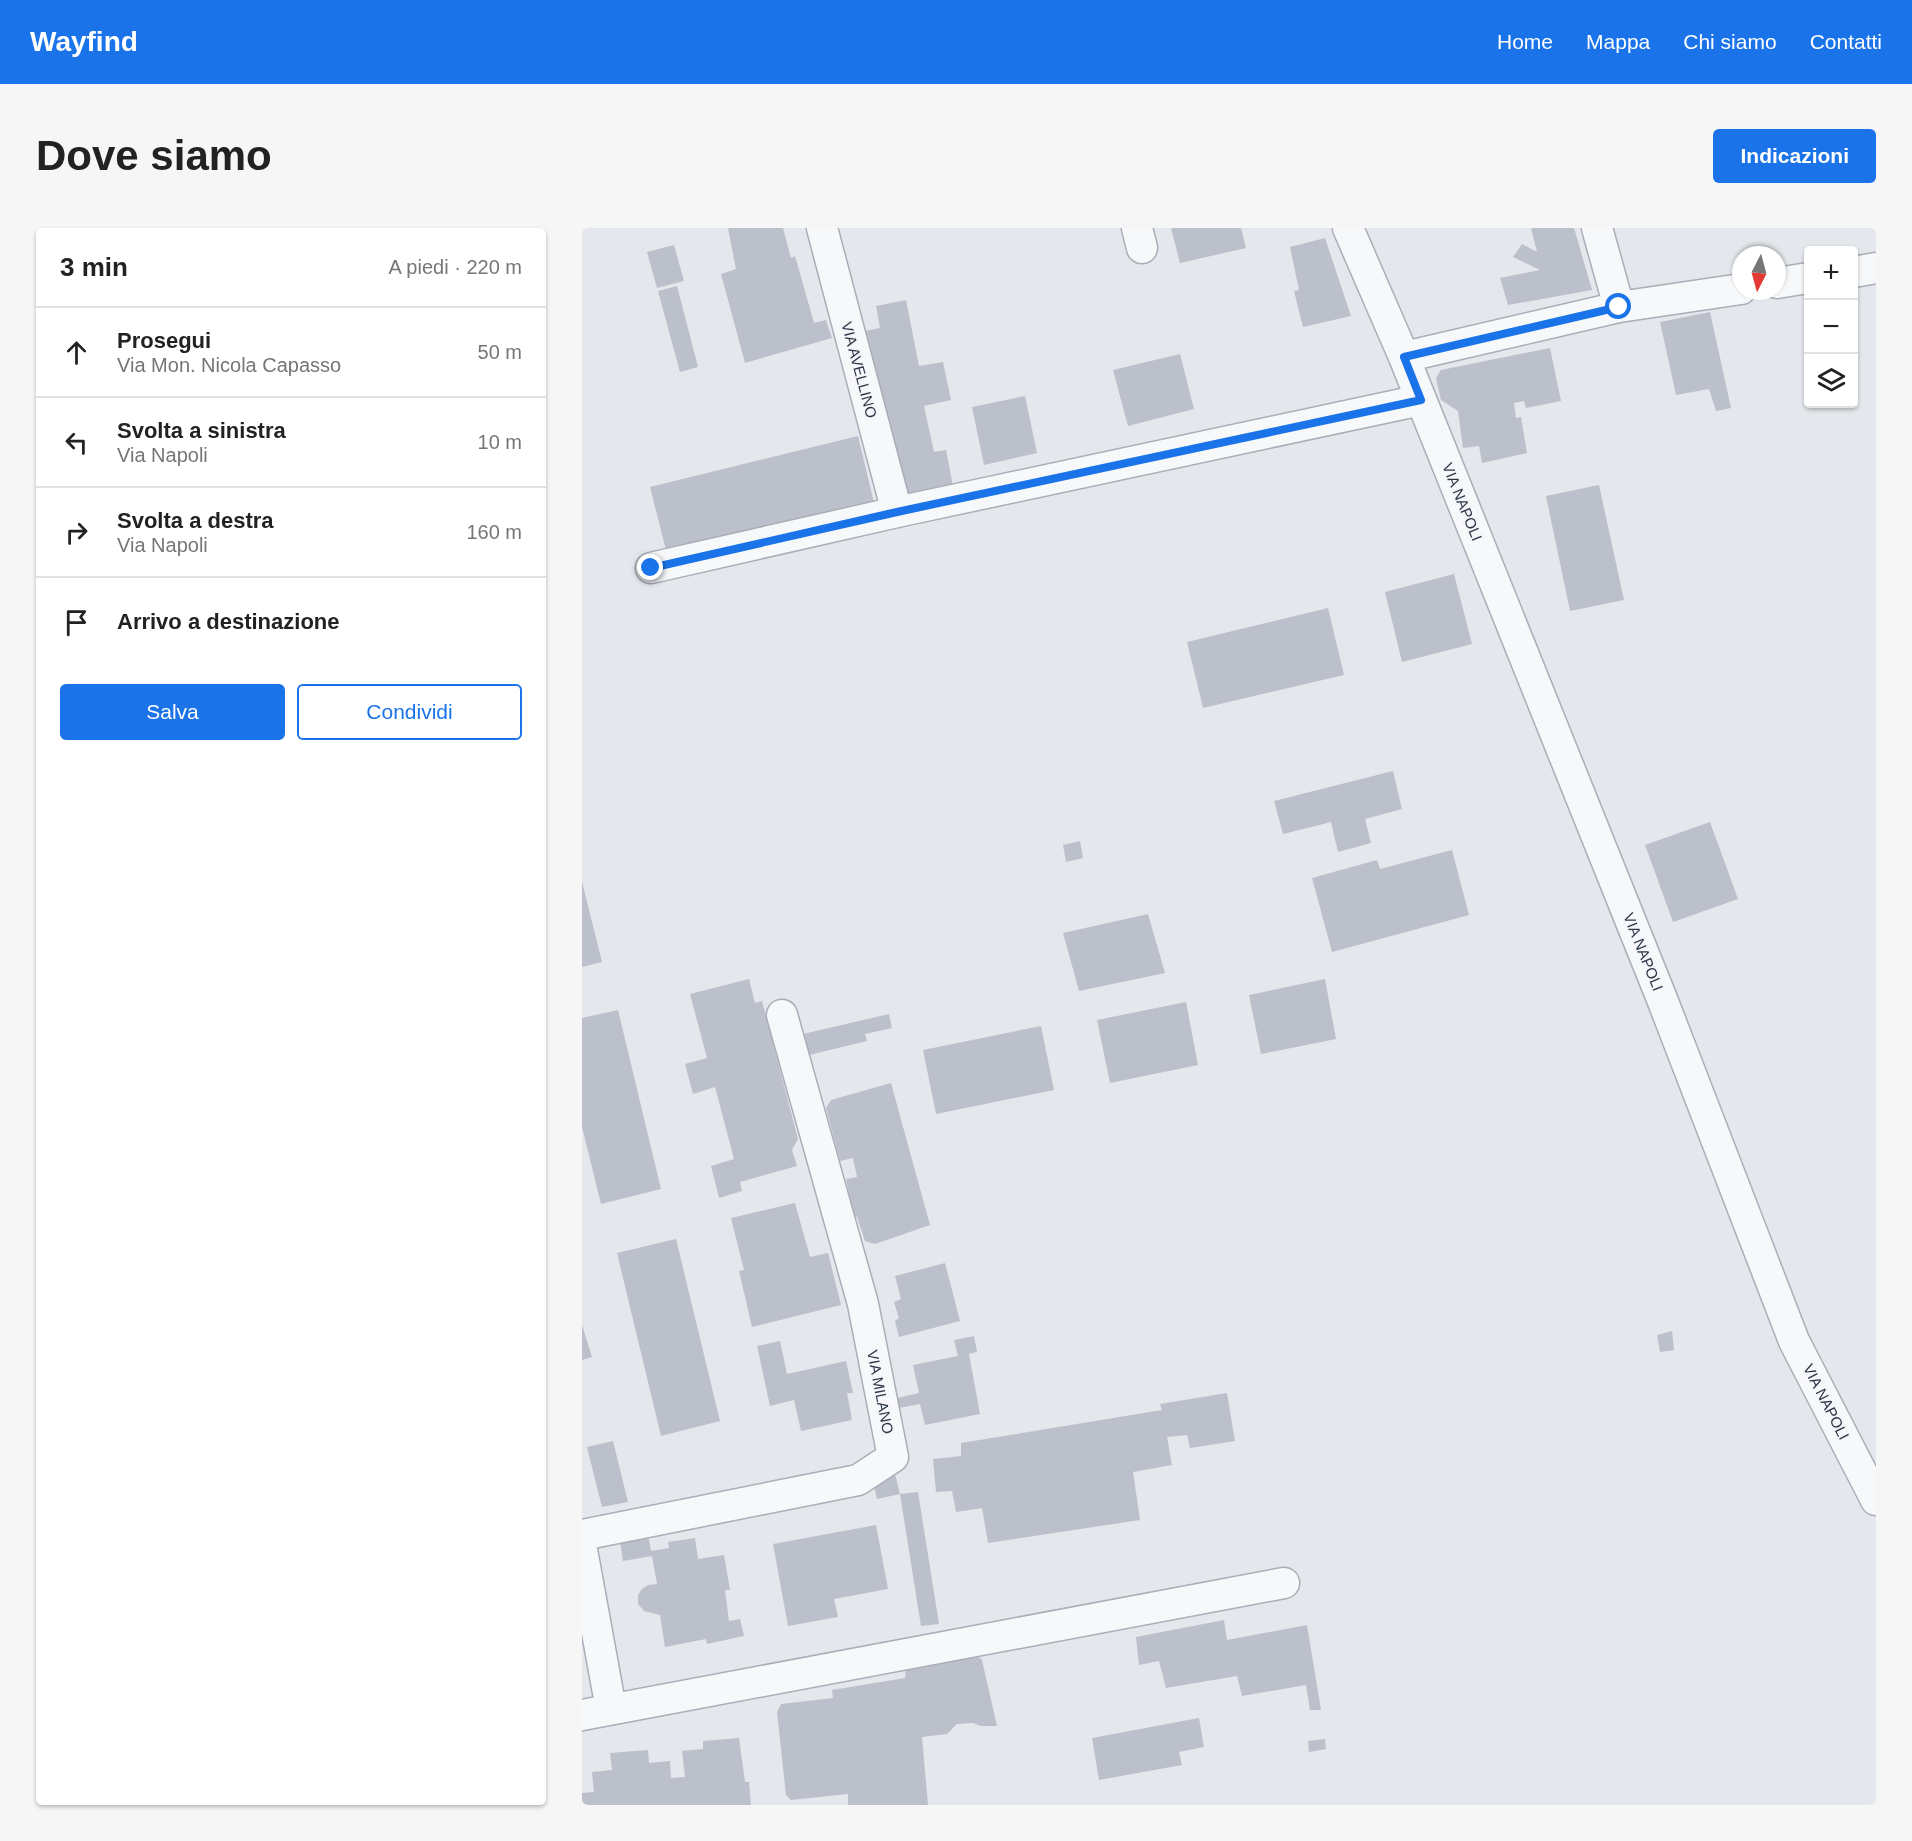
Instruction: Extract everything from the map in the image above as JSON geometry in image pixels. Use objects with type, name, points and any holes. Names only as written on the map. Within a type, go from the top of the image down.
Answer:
[{"type":"street","name":"VIA AVELLINO","points":[[822,228],[897,512]]},
{"type":"street","name":"VIA NAPOLI","points":[[1348,228],[1404,357],[1662,999],[1794,1341],[1876,1500]]},
{"type":"street","points":[[1597,228],[1619,307]]},
{"type":"street","points":[[1858,271],[1876,268]]},
{"type":"street","points":[[1786,282],[1804,279]]},
{"type":"street","points":[[1404,357],[1619,307],[1732,290]]},
{"type":"street","points":[[651,568],[897,512],[1421,400]]},
{"type":"street","name":"VIA MILANO","points":[[582,1535],[858,1480],[893,1457],[863,1304],[782,1015]]},
{"type":"street","points":[[582,1550],[611,1709]]},
{"type":"street","points":[[582,1715],[1284,1583]]},
{"type":"building","points":[[728,228],[783,228],[791,258],[795,256],[814,323],[826,320],[832,338],[745,363],[721,274],[736,269]]},
{"type":"building","points":[[1171,228],[1241,228],[1246,248],[1180,263]]},
{"type":"building","points":[[1531,228],[1574,228],[1592,290],[1508,305],[1500,278],[1540,270],[1513,257],[1522,244],[1537,252]]},
{"type":"building","points":[[1325,238],[1351,316],[1303,327],[1294,291],[1299,290],[1290,247]]},
{"type":"building","points":[[674,245],[684,281],[657,288],[647,252]]},
{"type":"building","points":[[677,286],[698,367],[680,372],[658,291]]},
{"type":"building","points":[[906,300],[919,366],[943,362],[951,400],[924,406],[934,452],[946,450],[954,491],[900,502],[865,331],[880,328],[876,306]]},
{"type":"building","points":[[1710,312],[1731,408],[1716,411],[1709,389],[1676,395],[1660,322]]},
{"type":"building","points":[[1550,348],[1561,401],[1526,408],[1524,401],[1514,403],[1516,418],[1521,417],[1527,453],[1482,463],[1479,446],[1463,448],[1458,411],[1441,400],[1436,378],[1441,370]]},
{"type":"building","points":[[1180,354],[1194,409],[1128,426],[1113,370]]},
{"type":"building","points":[[1025,396],[1037,453],[984,465],[972,407]]},
{"type":"building","points":[[858,436],[874,503],[667,554],[650,487]]},
{"type":"building","points":[[1599,485],[1624,600],[1570,611],[1546,496]]},
{"type":"building","points":[[1454,574],[1472,644],[1402,662],[1385,592]]},
{"type":"building","points":[[1328,608],[1344,675],[1203,708],[1187,642]]},
{"type":"building","points":[[1393,771],[1402,809],[1365,819],[1371,843],[1338,852],[1331,822],[1283,834],[1274,801]]},
{"type":"building","points":[[1710,822],[1738,899],[1673,922],[1645,845]]},
{"type":"building","points":[[1080,841],[1083,858],[1066,862],[1063,845]]},
{"type":"building","points":[[1452,850],[1469,915],[1332,952],[1312,878],[1377,860],[1380,869]]},
{"type":"building","points":[[582,882],[602,962],[582,967]]},
{"type":"building","points":[[1148,914],[1165,973],[1079,991],[1063,933]]},
{"type":"building","points":[[749,979],[755,1003],[762,1001],[798,1139],[792,1150],[797,1166],[740,1182],[742,1191],[719,1198],[711,1166],[734,1159],[715,1087],[693,1094],[685,1064],[707,1058],[690,994]]},
{"type":"building","points":[[1325,979],[1336,1039],[1261,1054],[1249,995]]},
{"type":"building","points":[[1186,1002],[1198,1065],[1110,1083],[1097,1020]]},
{"type":"building","points":[[618,1010],[661,1189],[601,1204],[582,1127],[582,1018]]},
{"type":"building","points":[[889,1014],[892,1028],[865,1034],[867,1041],[809,1055],[803,1034]]},
{"type":"building","points":[[1041,1026],[1054,1090],[936,1114],[923,1050]]},
{"type":"building","points":[[891,1083],[930,1225],[875,1244],[865,1241],[857,1217],[854,1216],[846,1179],[857,1177],[853,1158],[840,1161],[826,1108],[831,1100]]},
{"type":"building","points":[[795,1203],[810,1257],[828,1253],[841,1305],[752,1327],[739,1271],[744,1270],[731,1218]]},
{"type":"building","points":[[676,1239],[720,1421],[661,1436],[617,1253]]},
{"type":"building","points":[[945,1263],[960,1321],[899,1337],[895,1321],[899,1318],[894,1302],[901,1299],[895,1276]]},
{"type":"building","points":[[582,1325],[592,1357],[582,1360]]},
{"type":"building","points":[[1672,1331],[1674,1350],[1660,1352],[1657,1335]]},
{"type":"building","points":[[974,1336],[977,1352],[969,1354],[980,1414],[925,1425],[920,1404],[894,1409],[893,1399],[919,1393],[913,1365],[958,1356],[954,1340]]},
{"type":"building","points":[[780,1341],[787,1374],[846,1361],[853,1393],[847,1393],[852,1420],[801,1431],[794,1400],[770,1406],[757,1346]]},
{"type":"building","points":[[1227,1393],[1235,1441],[1190,1448],[1187,1435],[1167,1437],[1172,1465],[1133,1472],[1140,1520],[988,1543],[982,1508],[956,1512],[952,1491],[936,1492],[933,1459],[961,1456],[961,1443],[1162,1410],[1160,1404]]},
{"type":"building","points":[[613,1441],[628,1502],[602,1507],[587,1447]]},
{"type":"building","points":[[895,1474],[900,1494],[877,1499],[872,1476]]},
{"type":"building","points":[[918,1492],[939,1624],[921,1626],[900,1494]]},
{"type":"building","points":[[646,1524],[651,1551],[669,1548],[668,1542],[695,1538],[698,1559],[724,1555],[730,1590],[725,1590],[729,1621],[740,1619],[744,1636],[707,1644],[706,1639],[665,1647],[660,1615],[644,1611],[638,1604],[638,1595],[642,1589],[648,1585],[657,1584],[652,1556],[623,1561],[618,1529]]},
{"type":"building","points":[[876,1525],[888,1589],[834,1599],[838,1617],[788,1626],[773,1544]]},
{"type":"building","points":[[1224,1620],[1227,1640],[1307,1625],[1321,1710],[1310,1710],[1306,1685],[1242,1696],[1237,1676],[1166,1688],[1159,1661],[1139,1665],[1136,1637]]},
{"type":"building","points":[[976,1654],[982,1660],[997,1726],[957,1724],[947,1734],[922,1737],[928,1805],[848,1805],[848,1794],[791,1800],[786,1795],[777,1712],[781,1704],[833,1698],[832,1690],[905,1678],[906,1667]]},
{"type":"building","points":[[1199,1718],[1204,1747],[1179,1752],[1182,1765],[1099,1780],[1092,1738]]},
{"type":"building","points":[[739,1738],[745,1782],[749,1782],[751,1805],[582,1805],[582,1793],[594,1792],[592,1772],[612,1770],[610,1753],[648,1750],[649,1763],[670,1761],[671,1778],[685,1777],[682,1751],[703,1749],[703,1741]]},
{"type":"building","points":[[1325,1739],[1326,1749],[1309,1752],[1308,1741]]},
{"type":"route","points":[[651,568],[897,512],[1421,400],[1404,357],[1619,307]]}]
